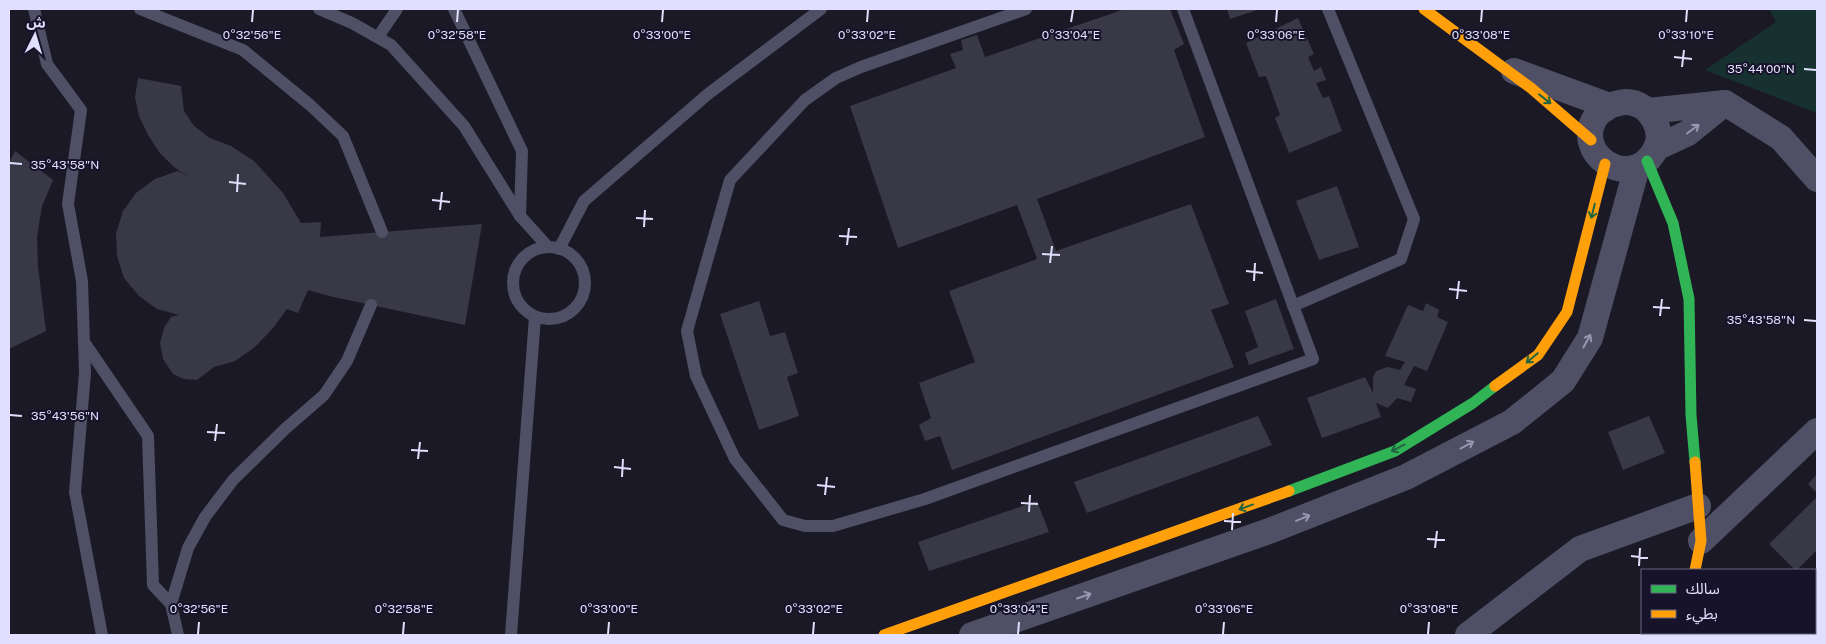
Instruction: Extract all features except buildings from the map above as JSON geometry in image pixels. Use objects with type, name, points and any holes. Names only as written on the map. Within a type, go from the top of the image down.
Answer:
[{"type":"street","points":[[1424,9],[1507,69],[1567,116],[1591,140]]},
{"type":"street","points":[[1507,69],[1609,106]]},
{"type":"street","points":[[972,635],[1272,530],[1406,477],[1512,422],[1563,381],[1590,338],[1647,159],[1658,130],[1648,111],[1638,105],[1627,102],[1616,103],[1598,114],[1592,124],[1590,135],[1597,156],[1605,164],[1626,170],[1647,159],[1688,133],[1725,103]]},
{"type":"street","points":[[1648,111],[1725,103],[1781,138],[1817,179]]},
{"type":"street","points":[[1647,159],[1673,223],[1689,299],[1691,415],[1701,541],[1696,569]]},
{"type":"street","points":[[884,635],[1256,503],[1395,451],[1473,403],[1538,355],[1567,312],[1605,164]]},
{"type":"street","points":[[1701,541],[1817,431]]},
{"type":"street","points":[[1468,635],[1580,549],[1698,506]]},
{"type":"lane","points":[[34,9],[47,64],[81,110],[68,204],[82,281],[85,373],[75,492],[102,635]]},
{"type":"lane","points":[[140,9],[243,50],[310,105],[343,136],[382,232]]},
{"type":"lane","points":[[319,9],[352,23],[392,45],[464,126],[520,216],[553,248],[570,254],[578,262],[583,272],[585,284],[583,295],[578,305],[569,313],[559,318],[548,320],[535,317],[525,311],[517,301],[513,289],[513,277],[517,265],[525,256],[536,250],[553,248],[584,201],[708,94],[821,9]]},
{"type":"lane","points":[[378,37],[397,9]]},
{"type":"lane","points":[[454,9],[522,151],[520,216]]},
{"type":"lane","points":[[1026,9],[861,67],[836,78],[805,100],[730,180],[687,331],[696,376],[735,459],[782,520],[805,526],[833,526],[925,499],[1313,359],[1183,9]]},
{"type":"lane","points":[[1293,306],[1401,259],[1414,219],[1328,9]]},
{"type":"lane","points":[[178,635],[171,604],[188,548],[205,517],[233,480],[285,429],[324,396],[347,361],[371,305]]},
{"type":"lane","points":[[511,635],[535,317]]},
{"type":"lane","points":[[84,342],[148,436],[153,586],[171,604]]},
{"type":"green space","points":[[1769,9],[1817,9],[1817,113],[1705,70],[1776,22]]},
{"type":"traffic: fast","points":[[1647,161],[1673,223],[1689,299],[1691,415],[1695,462]]},
{"type":"traffic: fast","points":[[1289,491],[1395,451],[1473,403],[1495,386]]},
{"type":"traffic: slow","points":[[1424,9],[1531,88],[1591,140]]},
{"type":"traffic: slow","points":[[1495,386],[1538,355],[1567,312],[1605,164]]},
{"type":"traffic: slow","points":[[1695,462],[1701,541],[1695,569]]},
{"type":"traffic: slow","points":[[884,635],[1289,491]]}]
